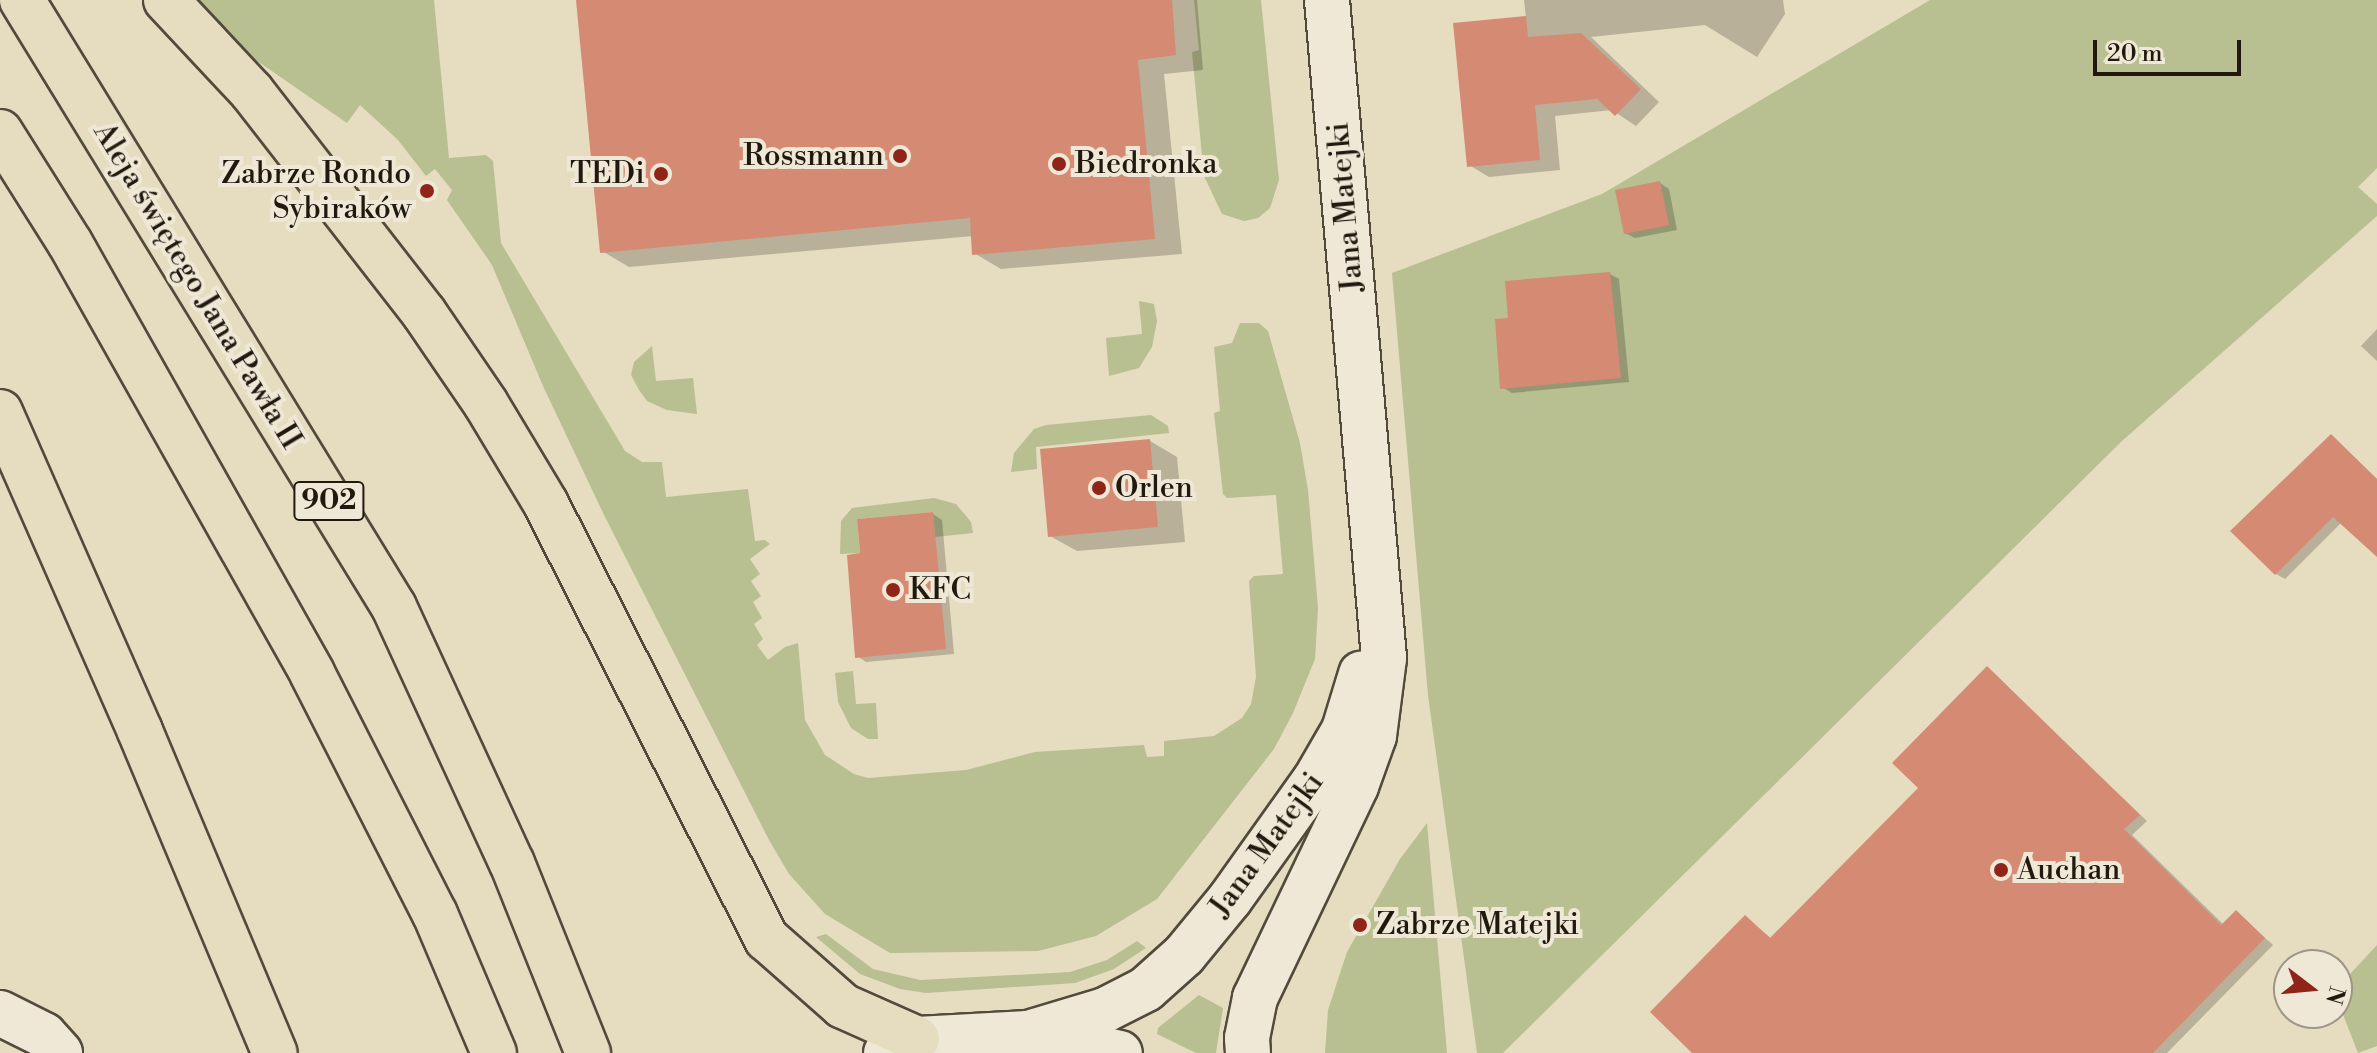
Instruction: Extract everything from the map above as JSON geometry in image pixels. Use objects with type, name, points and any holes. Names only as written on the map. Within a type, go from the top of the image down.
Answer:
[{"type":"main road","name":"Aleja świętego Jana Pawła II","points":[[22,0],[394,607],[512,863],[584,1042]]},
{"type":"main road","points":[[166,0],[252,92],[424,313],[486,404],[546,504],[767,939],[843,1006],[902,1046]]},
{"type":"main road","points":[[0,132],[70,243],[312,673],[435,914],[494,1053]]},
{"type":"main road","points":[[0,412],[140,731],[275,1053]]},
{"type":"street","name":"Jana Matejki","points":[[1248,1053],[1247,1038],[1255,998],[1273,954],[1356,786],[1374,736],[1384,658],[1327,0]]},
{"type":"street","name":"Jana Matejki","points":[[1028,1033],[1105,1010],[1146,989],[1184,955],[1230,899],[1315,780],[1344,730],[1356,696],[1375,610],[1377,557]]},
{"type":"street","points":[[0,1013],[44,1035],[60,1053]]},
{"type":"street","points":[[902,1046],[1028,1033],[1120,1053]]},
{"type":"green space","points":[[183,0],[434,0],[449,158],[486,155],[493,161],[501,243],[625,451],[642,462],[662,462],[666,497],[748,489],[755,541],[765,540],[770,544],[750,559],[760,574],[751,581],[761,596],[753,602],[762,618],[754,624],[763,639],[757,645],[768,660],[785,647],[798,643],[805,720],[825,755],[854,774],[868,778],[966,770],[1035,752],[1144,745],[1147,757],[1164,756],[1164,741],[1214,736],[1242,718],[1251,704],[1256,677],[1249,581],[1254,576],[1283,574],[1276,495],[1227,498],[1223,494],[1214,413],[1220,411],[1214,347],[1232,343],[1240,323],[1259,323],[1268,331],[1300,443],[1308,490],[1318,608],[1315,659],[1274,749],[1157,899],[1096,936],[1038,951],[890,953],[825,914],[789,874],[769,840],[604,515],[543,386],[492,265],[447,200],[452,190],[435,169],[426,176],[398,140],[360,105],[347,123],[214,31]]},
{"type":"green space","points":[[1194,0],[1261,0],[1279,180],[1270,208],[1258,218],[1244,221],[1222,214],[1204,176],[1192,52],[1199,50]]},
{"type":"green space","points":[[1930,0],[2377,0],[2377,168],[2358,187],[2377,204],[2377,216],[2122,441],[1503,1053],[1477,1053],[1428,695],[1392,273],[1602,194]]},
{"type":"green space","points":[[1139,301],[1154,304],[1157,321],[1152,347],[1139,368],[1109,376],[1106,338],[1142,334]]},
{"type":"green space","points":[[652,346],[656,381],[693,378],[697,414],[667,410],[647,401],[639,390],[631,375],[634,362]]},
{"type":"green space","points":[[1151,415],[1168,426],[1169,433],[1036,447],[1037,469],[1011,472],[1014,453],[1034,429],[1046,425]]},
{"type":"green space","points":[[934,498],[956,504],[971,522],[973,533],[935,537],[933,512],[857,519],[860,553],[840,554],[841,521],[852,508]]},
{"type":"green space","points":[[853,671],[856,704],[876,703],[878,739],[868,739],[851,728],[838,702],[835,673]]},
{"type":"green space","points":[[1427,823],[1447,1053],[1325,1053],[1328,1010],[1347,952],[1400,859]]},
{"type":"green space","points":[[826,934],[873,969],[920,980],[1070,972],[1107,960],[1137,941],[1146,948],[1114,969],[1075,983],[926,993],[900,989],[860,974],[816,937]]},
{"type":"green space","points":[[2377,945],[2377,1046],[2358,1053],[2349,1029],[2353,1029],[2353,971]]},
{"type":"green space","points":[[1199,995],[1223,1008],[1216,1053],[1196,1053],[1157,1034],[1158,1028]]},
{"type":"building","points":[[576,0],[1172,0],[1176,55],[1138,60],[1155,239],[972,255],[970,218],[600,253]]},
{"type":"building","points":[[1526,16],[1528,37],[1581,33],[1641,89],[1615,116],[1597,99],[1535,105],[1540,160],[1467,167],[1453,23]]},
{"type":"building","points":[[1660,181],[1669,225],[1624,234],[1615,190]]},
{"type":"building","points":[[1610,272],[1621,378],[1500,389],[1495,319],[1508,318],[1505,281]]},
{"type":"building","points":[[2331,434],[2377,479],[2377,557],[2333,517],[2275,575],[2230,531]]},
{"type":"building","name":"Orlen","points":[[1150,439],[1158,527],[1048,537],[1040,449]]},
{"type":"building","name":"KFC","points":[[933,512],[946,649],[855,658],[847,555],[860,553],[857,519]]},
{"type":"building","name":"Auchan","points":[[1987,666],[2140,815],[2124,829],[2221,925],[2236,910],[2265,938],[2153,1053],[1692,1053],[1650,1012],[1745,915],[1770,938],[1918,788],[1892,763]]},
{"type":"place","name":"Rossmann","points":[[900,156]]},
{"type":"place","name":"Biedronka","points":[[1059,164]]},
{"type":"place","name":"TEDi","points":[[661,174]]},
{"type":"place","name":"Zabrze Rondo Sybiraków","points":[[427,191]]},
{"type":"place","name":"Orlen","points":[[1099,488]]},
{"type":"place","name":"KFC","points":[[893,590]]},
{"type":"place","name":"Auchan","points":[[2001,870]]},
{"type":"place","name":"Zabrze Matejki","points":[[1360,925]]}]
